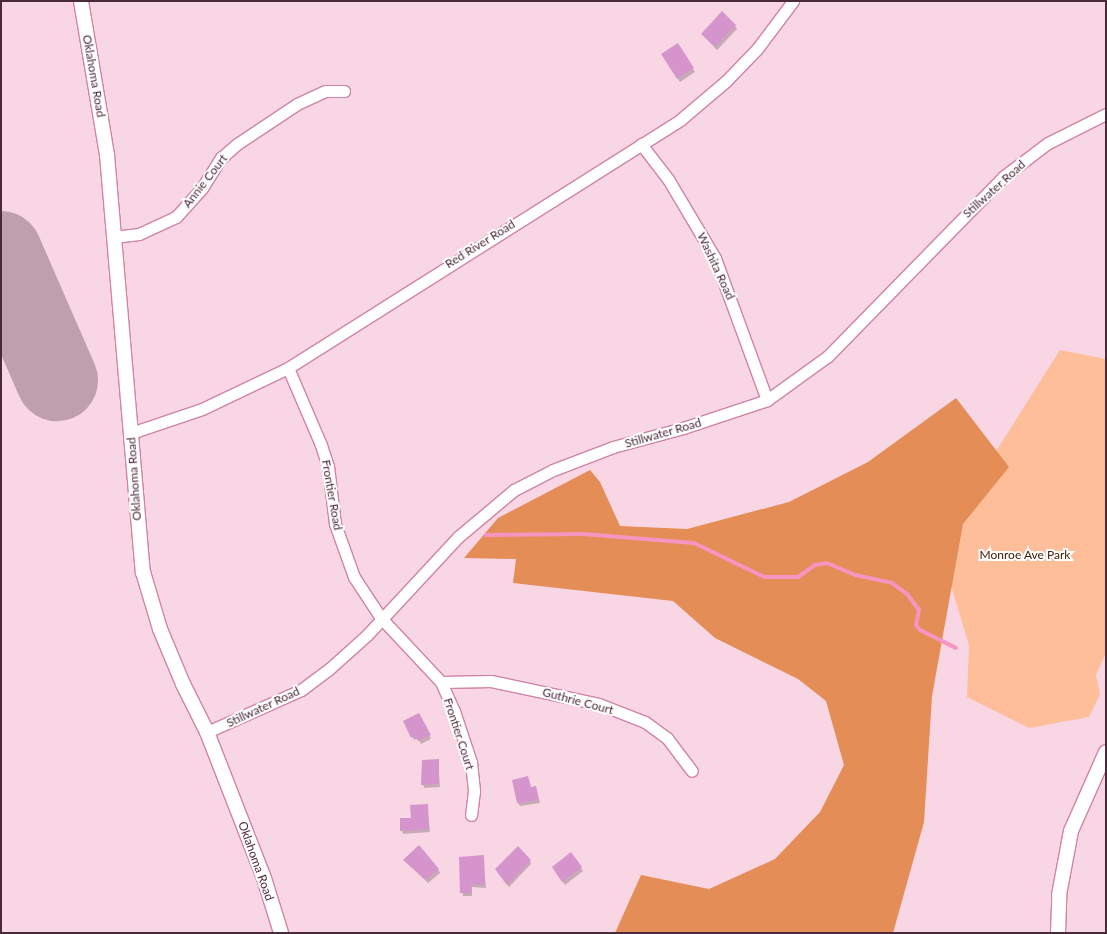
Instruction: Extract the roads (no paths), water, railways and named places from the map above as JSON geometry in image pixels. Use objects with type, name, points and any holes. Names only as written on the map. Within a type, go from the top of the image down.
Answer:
[{"type":"street","name":"Oklahoma Road","points":[[81,1],[107,155],[143,572],[182,684],[207,732],[264,878],[281,933]]},
{"type":"street","name":"Red River Road","points":[[131,434],[202,409],[288,368],[680,120],[726,81],[757,49],[793,1]]},
{"type":"street","name":"Annie Court","points":[[114,237],[140,234],[176,217],[202,188],[221,158],[237,144],[297,104],[325,91],[344,91]]},
{"type":"street","name":"Stillwater Road","points":[[207,732],[301,690],[367,635],[458,537],[514,490],[553,470],[612,447],[684,428],[767,400],[828,356],[1003,177],[1048,143],[1106,114]]},
{"type":"street","name":"Washita Road","points":[[641,144],[668,179],[716,258],[767,400]]},
{"type":"street","name":"Frontier Road","points":[[288,368],[328,466],[335,524],[343,548],[354,577],[381,618]]},
{"type":"street","name":"Frontier Court","points":[[381,618],[441,682],[471,762],[474,791],[470,815]]},
{"type":"street","name":"Guthrie Court","points":[[441,682],[491,682],[599,704],[645,722],[667,738],[692,771]]},
{"type":"street","points":[[1058,933],[1059,895],[1071,830],[1106,752]]},
{"type":"waterway","points":[[486,535],[583,534],[694,543],[764,577],[798,577],[815,565],[827,563],[855,575],[892,583],[907,594],[919,610],[916,625],[920,630],[956,648]]},
{"type":"park label","name":"Monroe Ave Park","points":[[1025,555]]}]
